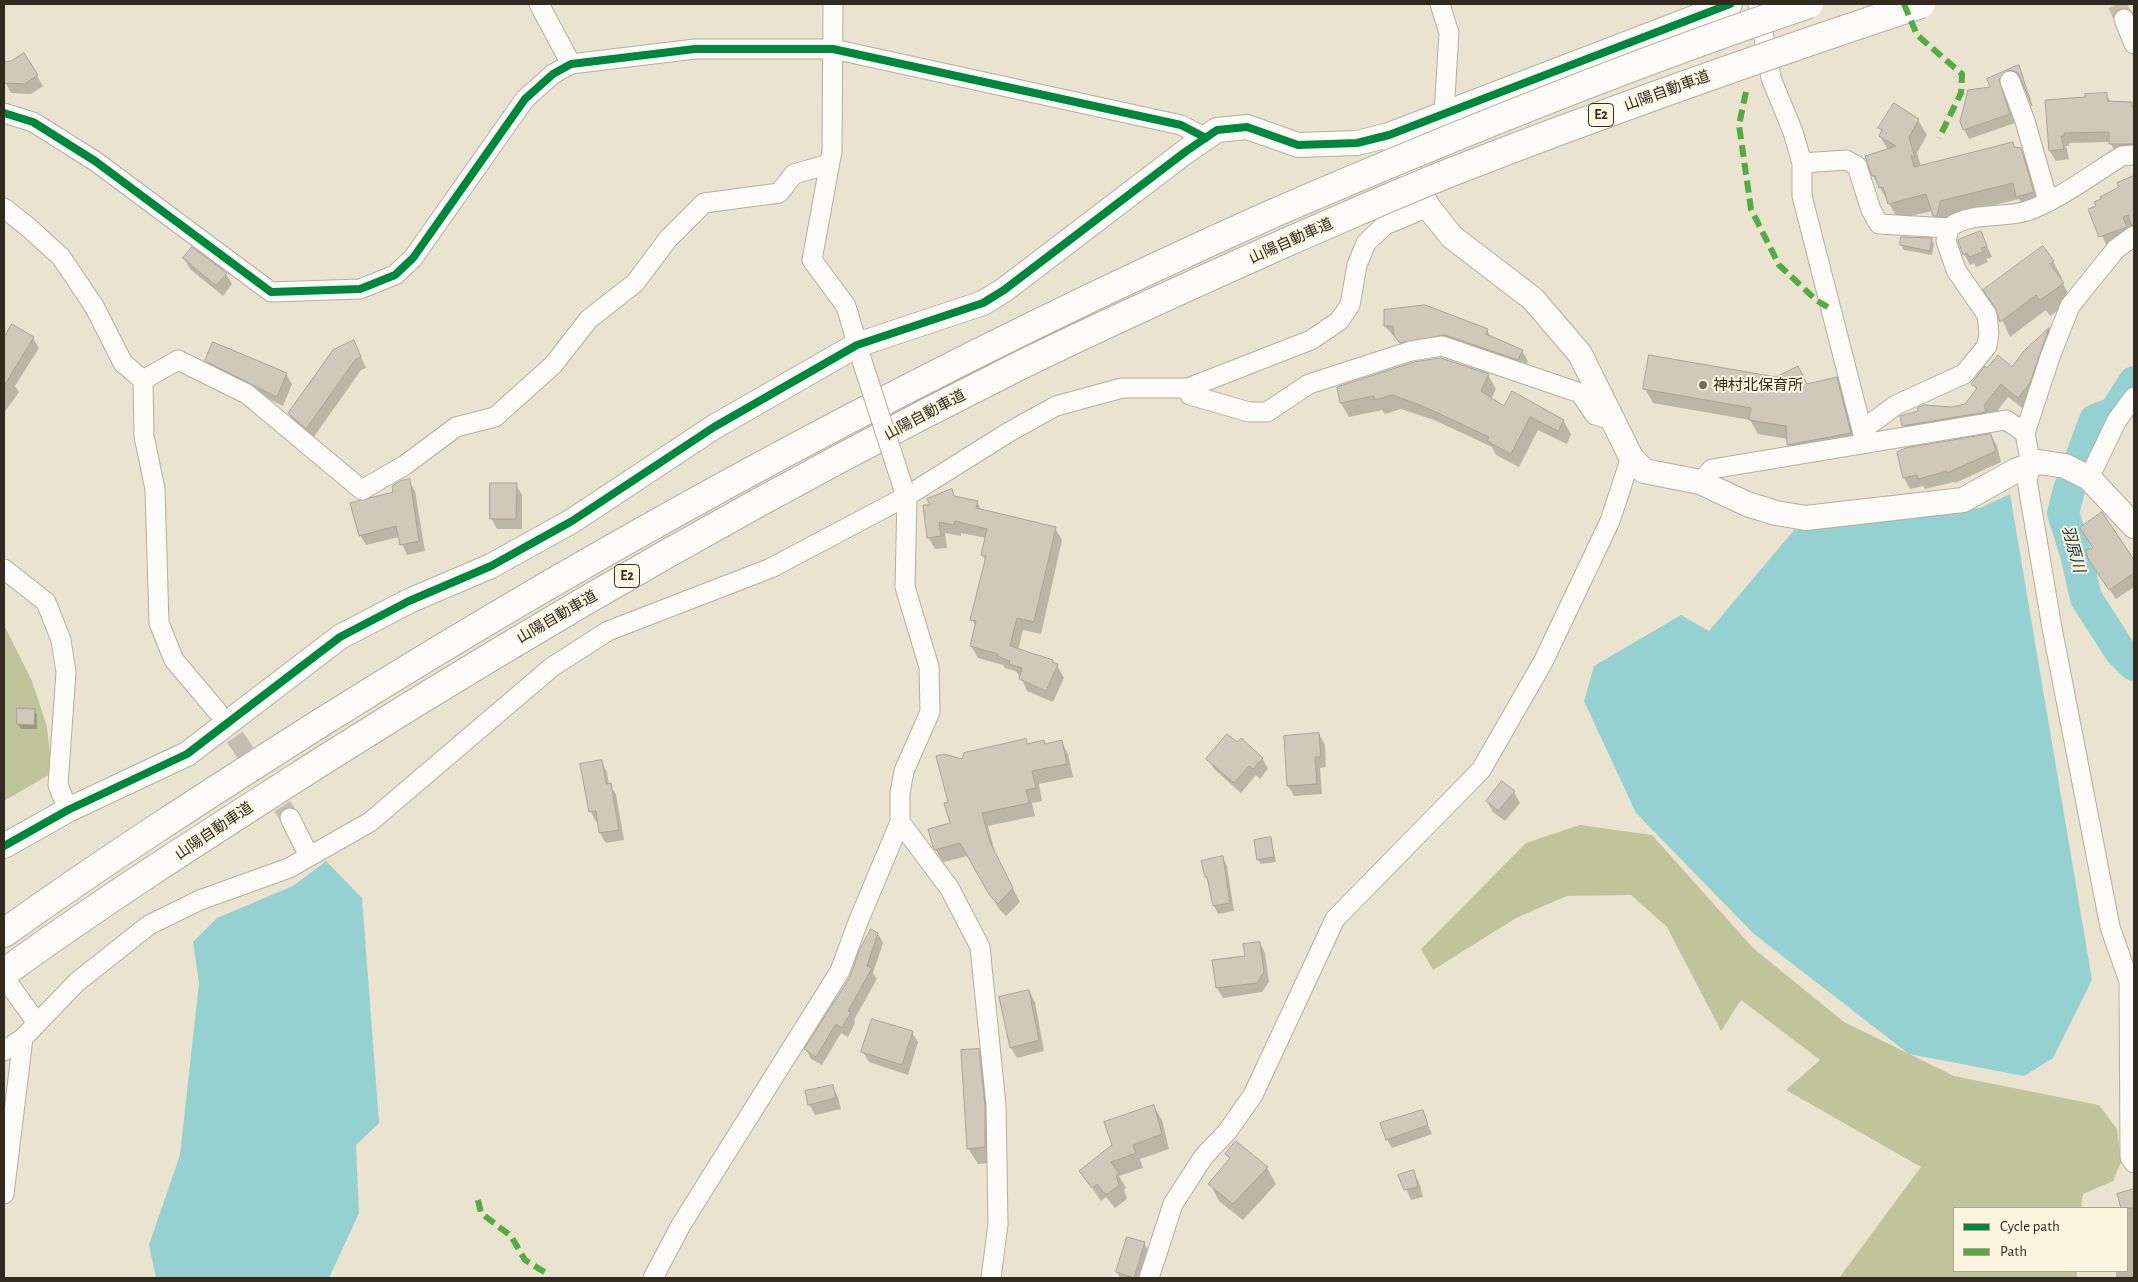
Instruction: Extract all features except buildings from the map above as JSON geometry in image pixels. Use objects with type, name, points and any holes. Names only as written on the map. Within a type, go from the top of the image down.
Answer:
[{"type":"highway","name":"E2","points":[[4,933],[222,785],[439,649],[631,536],[802,442],[995,343],[1137,274],[1274,213],[1439,142],[1546,100],[1809,4]]},
{"type":"highway","name":"山陽自動車道","points":[[4,975],[240,814],[456,676],[647,564],[816,472],[1009,371],[1146,305],[1287,242],[1452,172],[1611,111],[1778,51],[1921,4]]},
{"type":"street","points":[[539,4],[571,64]]},
{"type":"street","points":[[653,1278],[691,1208],[840,971],[858,922],[900,822],[900,793],[904,771],[930,712],[929,667],[906,587],[905,492],[859,353],[846,306],[812,260],[832,152],[833,4]]},
{"type":"street","points":[[1440,4],[1450,33],[1444,113]]},
{"type":"street","points":[[4,846],[68,810],[188,754],[340,637],[409,601],[491,566],[572,521],[714,427],[859,353],[983,303],[1004,290],[1217,130],[1247,127],[1298,145],[1357,144],[1388,135],[1730,4]]},
{"type":"street","points":[[1758,4],[1771,78],[1794,132],[1802,163],[1802,196],[1864,438]]},
{"type":"street","points":[[2124,19],[2134,44]]},
{"type":"street","points":[[4,113],[34,122],[95,161],[271,292],[360,290],[395,275],[413,258],[525,99],[553,74],[571,64],[694,49],[833,48],[1181,125],[1206,138]]},
{"type":"street","points":[[2010,81],[2025,121],[2048,201]]},
{"type":"street","points":[[1388,135],[1428,207],[1452,237],[1533,299],[1580,354],[1631,456],[1644,472],[1700,482],[1747,504],[1776,513],[1806,518],[1963,500],[2015,470],[2039,462],[2064,466],[2089,478],[2134,526]]},
{"type":"street","points":[[1864,438],[1896,405],[1964,374],[1987,346],[1989,332],[1987,315],[1956,270],[1946,241],[1949,228],[1959,220],[2027,211],[2048,201],[2122,156],[2134,155]]},
{"type":"street","points":[[1802,163],[1846,160],[1857,166],[1871,210],[1879,224],[1949,228]]},
{"type":"street","points":[[144,380],[178,360],[247,394],[362,490],[405,465],[456,427],[494,416],[553,365],[589,319],[635,283],[668,239],[704,203],[779,193],[794,174],[829,164]]},
{"type":"street","points":[[4,1052],[23,1038],[34,1020],[77,982],[148,925],[200,900],[289,868],[370,822],[552,667],[608,631],[771,568],[1056,406],[1122,388],[1188,388],[1311,340],[1339,321],[1350,305],[1357,265],[1366,243],[1385,225],[1428,207]]},
{"type":"street","points":[[4,208],[28,226],[61,257],[94,306],[123,363],[144,380]]},
{"type":"street","points":[[2134,236],[2116,249],[2070,306],[2050,357],[2025,433],[2031,465],[2027,480],[2052,628],[2110,927],[2128,981],[2130,1157],[2134,1162]]},
{"type":"street","points":[[1188,388],[1190,394],[1249,412],[1267,412],[1309,384],[1410,350],[1442,346],[1580,393],[1595,415],[1613,420]]},
{"type":"street","points":[[144,380],[144,436],[155,489],[159,623],[174,660],[217,711]]},
{"type":"street","points":[[2089,478],[2117,420],[2134,397]]},
{"type":"street","points":[[1700,482],[1712,469],[1864,438],[2006,420],[2025,433]]},
{"type":"street","points":[[1149,1278],[1173,1204],[1204,1156],[1227,1132],[1254,1095],[1335,918],[1481,770],[1543,662],[1610,521],[1631,456]]},
{"type":"street","points":[[4,569],[46,602],[61,640],[66,672],[58,785],[68,810]]},
{"type":"street","points":[[290,818],[309,856]]},
{"type":"street","points":[[900,822],[950,889],[980,947],[996,1104],[998,1224],[991,1278]]},
{"type":"street","points":[[4,975],[34,1020]]},
{"type":"street","points":[[4,1194],[23,1038]]},
{"type":"green space","points":[[4,625],[32,681],[47,727],[52,773],[4,801]]},
{"type":"green space","points":[[1580,825],[1652,835],[1753,948],[1844,1022],[1954,1076],[2099,1105],[2117,1129],[2121,1162],[2113,1181],[2083,1194],[2081,1207],[1953,1207],[1953,1272],[2077,1272],[2077,1278],[1839,1278],[1921,1167],[1786,1090],[1820,1060],[1741,1000],[1721,1031],[1667,927],[1631,895],[1567,896],[1516,918],[1433,970],[1421,949],[1526,843]]},
{"type":"water","points":[[2010,494],[2092,980],[2053,1058],[2024,1076],[1909,1054],[1754,934],[1636,813],[1584,701],[1594,666],[1681,615],[1709,631],[1794,530],[1980,508]]},
{"type":"water","points":[[326,861],[362,898],[379,1123],[356,1145],[359,1213],[329,1278],[156,1278],[149,1245],[180,1155],[199,983],[193,942],[217,918],[293,886]]},
{"type":"waterway","name":"羽原川","points":[[2134,382],[2115,412],[2095,420],[2069,490],[2063,513],[2076,554],[2086,598],[2120,651],[2134,665]]},
{"type":"tunnel","points":[[2117,4],[2124,19]]},
{"type":"tunnel","points":[[219,714],[290,818]]},
{"type":"marked path","points":[[1904,4],[1917,35],[1962,74],[1961,93],[1939,138]]},
{"type":"marked path","points":[[1746,92],[1739,125],[1751,209],[1779,265],[1816,300],[1831,309]]},
{"type":"marked path","points":[[478,1200],[481,1213],[511,1236],[525,1260],[546,1273],[547,1278]]},
{"type":"cycle path","points":[[4,846],[68,810],[187,754],[340,637],[409,601],[491,566],[572,521],[714,427],[857,345],[983,303],[1004,290],[1185,152],[1217,130],[1247,127],[1298,145],[1357,143],[1389,135],[1730,4]]},
{"type":"cycle path","points":[[4,113],[33,122],[95,161],[271,292],[360,289],[395,275],[413,258],[525,99],[553,74],[571,64],[695,49],[833,49],[1181,125],[1206,138]]},
{"type":"place","name":"神村北保育所","points":[[1703,385]]}]
